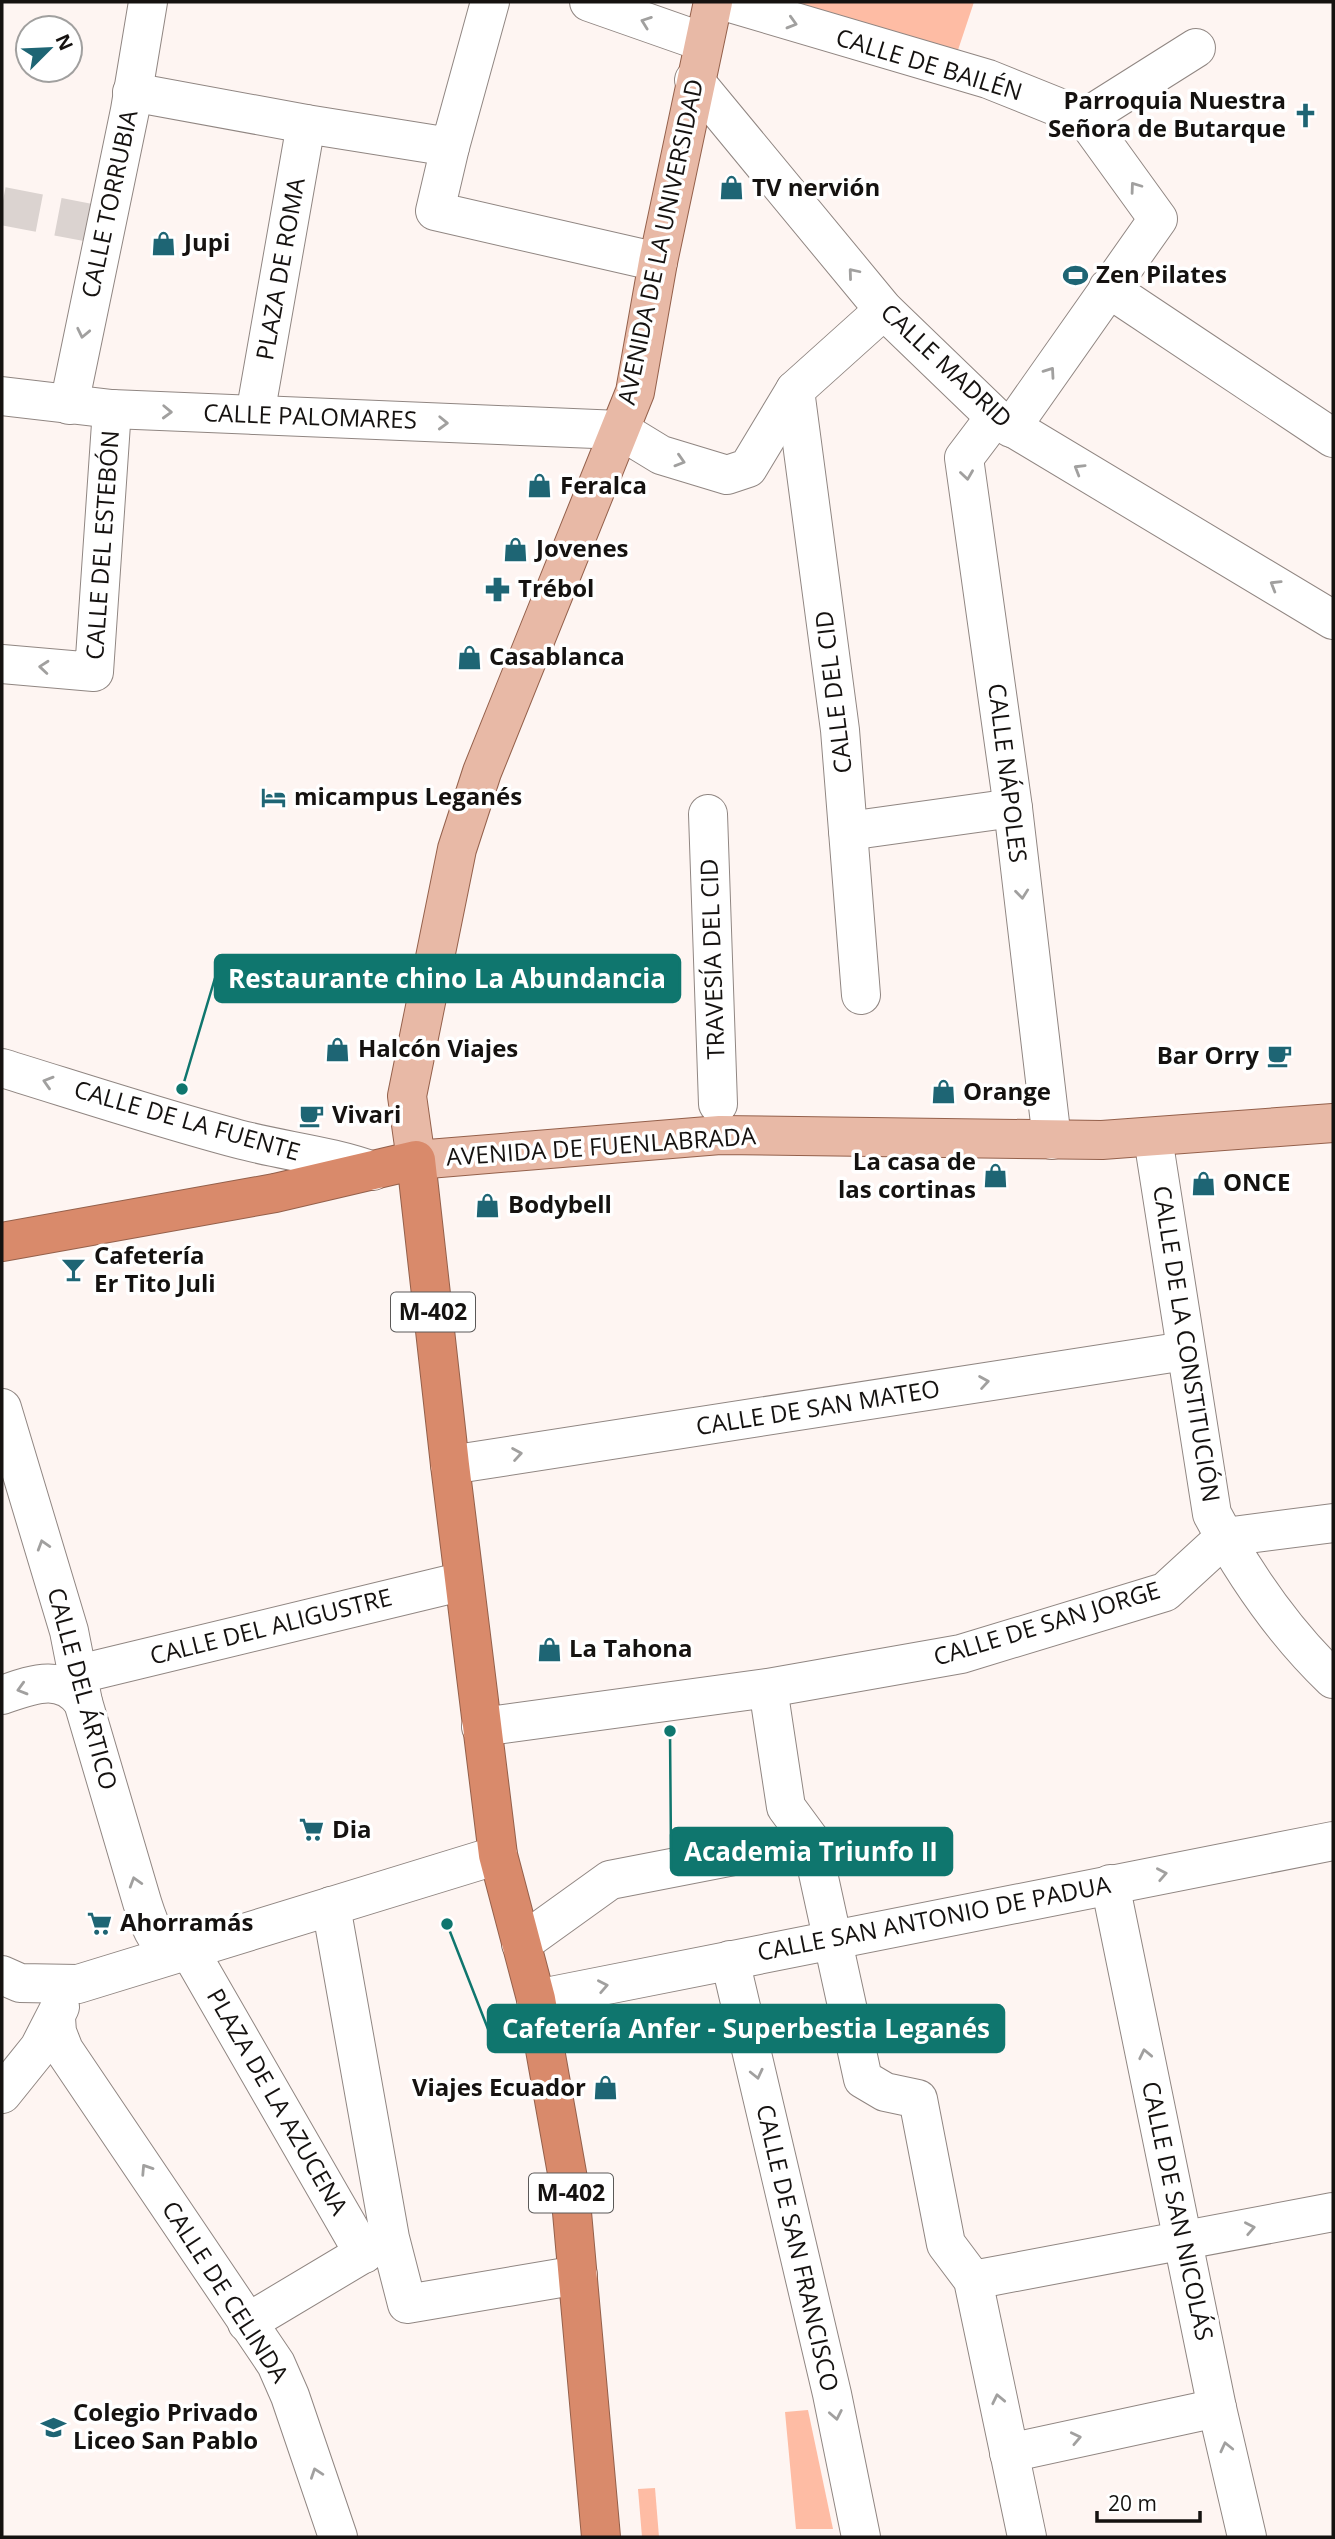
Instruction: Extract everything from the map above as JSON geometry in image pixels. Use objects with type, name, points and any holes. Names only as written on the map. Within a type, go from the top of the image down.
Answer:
[{"type":"highway","name":"AVENIDA DE FUENLABRADA","points":[[2,1242],[275,1193],[416,1160]]},
{"type":"highway","name":"M-402","points":[[416,1160],[498,1855],[536,1999],[570,2190],[601,2537]]},
{"type":"main road","name":"AVENIDA DE LA UNIVERSIDAD","points":[[416,1160],[407,1096],[457,849],[482,772],[635,392],[694,80],[713,2]]},
{"type":"main road","name":"AVENIDA DE FUENLABRADA","points":[[416,1160],[720,1135],[1052,1140],[1153,1138],[1333,1123]]},
{"type":"street","name":"CALLE TORRUBIA","points":[[68,405],[148,2]]},
{"type":"street","points":[[490,2],[435,212],[658,262]]},
{"type":"street","points":[[589,2],[703,42]]},
{"type":"street","name":"CALLE DE BAILÉN","points":[[727,2],[770,17],[988,79],[1085,118]]},
{"type":"street","points":[[1085,118],[1196,48]]},
{"type":"street","name":"CALLE MADRID","points":[[694,80],[884,310],[1003,422],[1333,620]]},
{"type":"street","points":[[132,92],[450,147]]},
{"type":"street","name":"CALLE NÁPOLES","points":[[1052,1140],[1013,808],[964,458],[1003,422],[1108,288],[1158,219],[1085,118]]},
{"type":"street","name":"PLAZA DE ROMA","points":[[255,415],[306,124]]},
{"type":"street","points":[[1108,288],[1333,438]]},
{"type":"street","points":[[620,430],[661,455],[727,475],[748,468],[795,390],[884,310]]},
{"type":"street","name":"CALLE DEL CID","points":[[795,390],[840,730],[861,995]]},
{"type":"street","name":"CALLE PALOMARES","points":[[2,396],[112,410],[620,430]]},
{"type":"street","name":"CALLE DEL ESTEBÓN","points":[[2,664],[94,671],[112,410]]},
{"type":"street","points":[[848,831],[1013,808]]},
{"type":"street","name":"TRAVESÍA DEL CID","points":[[708,814],[718,1104]]},
{"type":"street","name":"CALLE DE LA FUENTE","points":[[2,1068],[209,1131],[277,1149],[337,1158],[373,1171]]},
{"type":"street","name":"CALLE DE LA CONSTITUCIÓN","points":[[1153,1138],[1212,1514],[1303,1651],[1333,1679]]},
{"type":"street","name":"CALLE DE SAN MATEO","points":[[450,1465],[1185,1351]]},
{"type":"street","name":"CALLE DEL ÁRTICO","points":[[2,1408],[147,1918],[153,1933],[167,1947],[187,1950]]},
{"type":"street","points":[[1225,1537],[1333,1523]]},
{"type":"street","name":"CALLE DE SAN JORGE","points":[[481,1727],[768,1688],[961,1654],[1165,1592],[1225,1537]]},
{"type":"street","name":"CALLE DEL ALIGUSTRE","points":[[81,1688],[464,1581]]},
{"type":"street","points":[[2,1695],[56,1683],[72,1689],[81,1688]]},
{"type":"street","points":[[768,1688],[786,1807],[811,1841],[835,1940],[863,2079],[885,2092],[918,2099],[946,2244],[973,2280],[1027,2537]]},
{"type":"street","points":[[521,1944],[610,1881],[811,1841]]},
{"type":"street","name":"CALLE SAN ANTONIO DE PADUA","points":[[536,1999],[1333,1841]]},
{"type":"street","points":[[8,1978],[51,1986],[78,1984],[498,1855]]},
{"type":"street","name":"CALLE DE SAN NICOLÁS","points":[[1110,1884],[1217,2408],[1247,2537]]},
{"type":"street","name":"PLAZA DE LA AZUCENA","points":[[331,1906],[377,2246]]},
{"type":"street","name":"PLAZA DE LA AZUCENA","points":[[187,1950],[377,2246],[407,2304],[578,2275]]},
{"type":"street","name":"CALLE DE SAN FRANCISCO","points":[[730,1960],[832,2394],[861,2537]]},
{"type":"street","points":[[8,1978],[34,1999],[43,2015],[45,2031],[42,2042]]},
{"type":"street","points":[[2,2094],[42,2042],[65,1997],[78,1984]]},
{"type":"street","name":"CALLE DE CELINDA","points":[[42,2042],[60,2040],[283,2377],[338,2537]]},
{"type":"street","points":[[973,2280],[1333,2212]]},
{"type":"street","points":[[247,2323],[377,2246]]},
{"type":"street","points":[[1009,2453],[1217,2408]]},
{"type":"shaded area","points":[[793,2],[974,2],[956,56]]},
{"type":"shaded area","points":[[808,2410],[833,2529],[796,2529],[785,2412]]},
{"type":"shaded area","points":[[655,2488],[659,2537],[642,2537],[638,2489]]},
{"type":"tunnel","points":[[2,206],[106,226]]},
{"type":"place","name":"Parroquia Nuestra Señora de Butarque","points":[[1306,115]]},
{"type":"place","name":"TV nervión","points":[[732,188]]},
{"type":"place","name":"Jupi","points":[[164,243]]},
{"type":"place","name":"Zen Pilates","points":[[1076,275]]},
{"type":"place","name":"Feralca","points":[[540,486]]},
{"type":"place","name":"Jovenes","points":[[516,549]]},
{"type":"place","name":"Trébol","points":[[498,589]]},
{"type":"place","name":"Casablanca","points":[[469,657]]},
{"type":"place","name":"micampus Leganés","points":[[274,797]]},
{"type":"place","name":"Halcón Viajes","points":[[338,1049]]},
{"type":"place","name":"Bar Orry","points":[[1279,1056]]},
{"type":"place","name":"Restaurante chino La Abundancia","points":[[182,1089]]},
{"type":"place","name":"Orange","points":[[943,1092]]},
{"type":"place","name":"Vivari","points":[[312,1115]]},
{"type":"place","name":"La casa de las cortinas","points":[[996,1176]]},
{"type":"place","name":"ONCE","points":[[1203,1183]]},
{"type":"place","name":"Bodybell","points":[[488,1205]]},
{"type":"place","name":"Cafetería Er Tito Juli","points":[[74,1270]]},
{"type":"place","name":"La Tahona","points":[[549,1649]]},
{"type":"place","name":"Academia Triunfo II","points":[[670,1731]]},
{"type":"place","name":"Dia","points":[[312,1830]]},
{"type":"place","name":"Ahorramás","points":[[100,1923]]},
{"type":"place","name":"Cafetería Anfer - Superbestia Leganés","points":[[447,1924]]},
{"type":"place","name":"Viajes Ecuador","points":[[606,2088]]},
{"type":"place","name":"Colegio Privado Liceo San Pablo","points":[[53,2427]]}]
